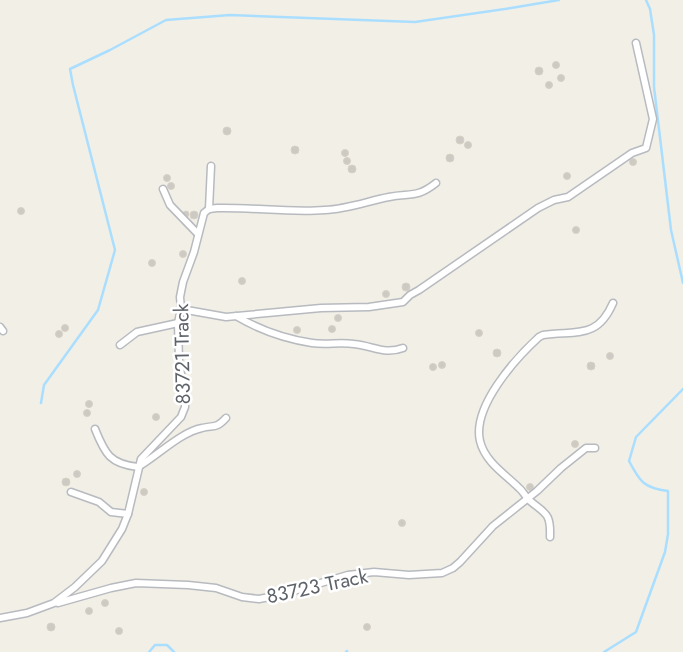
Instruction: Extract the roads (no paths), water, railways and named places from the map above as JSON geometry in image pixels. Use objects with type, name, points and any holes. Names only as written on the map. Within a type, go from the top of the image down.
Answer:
[{"type":"street","points":[[181,309],[226,317],[321,308],[369,307],[403,302],[410,295],[538,208],[554,200],[568,197],[632,153],[646,148],[653,118],[636,43]]},
{"type":"street","points":[[211,166],[209,209],[230,208],[284,212],[325,210],[392,196],[419,194],[436,183]]},
{"type":"street","points":[[163,189],[170,205],[198,234]]},
{"type":"street","name":"83721 Track","points":[[0,618],[27,613],[54,603],[75,587],[102,561],[122,529],[128,514],[141,459],[182,417],[185,407],[184,383],[179,362],[178,323],[181,309],[180,297],[204,213],[209,209]]},
{"type":"street","points":[[550,537],[550,522],[544,511],[527,499],[519,488],[493,464],[480,443],[480,422],[490,396],[539,337],[543,335],[582,332],[591,329],[602,322],[613,303]]},
{"type":"street","points":[[236,316],[286,337],[313,343],[372,346],[387,352],[403,348]]},
{"type":"street","points":[[120,345],[137,332],[178,323]]},
{"type":"street","points":[[95,429],[103,450],[107,454],[125,466],[138,467],[186,435],[202,428],[215,427],[226,418]]},
{"type":"street","name":"83723 Track","points":[[54,603],[111,588],[136,584],[188,585],[216,588],[242,597],[259,599],[280,595],[348,575],[374,572],[410,575],[442,572],[453,568],[460,562],[493,526],[584,450],[589,447],[595,448]]},
{"type":"street","points":[[71,492],[99,502],[112,512],[128,514]]},
{"type":"waterway","points":[[41,403],[44,385],[98,310],[115,250],[70,69],[166,20],[230,15],[415,22],[559,0]]},
{"type":"waterway","points":[[646,0],[650,9],[654,35],[654,87],[671,230],[683,283]]},
{"type":"waterway","points":[[604,652],[636,632],[665,552],[668,534],[668,491],[653,488],[644,483],[636,474],[629,461],[636,437],[683,389]]},
{"type":"waterway","points":[[149,652],[155,645],[167,645],[174,652]]}]
